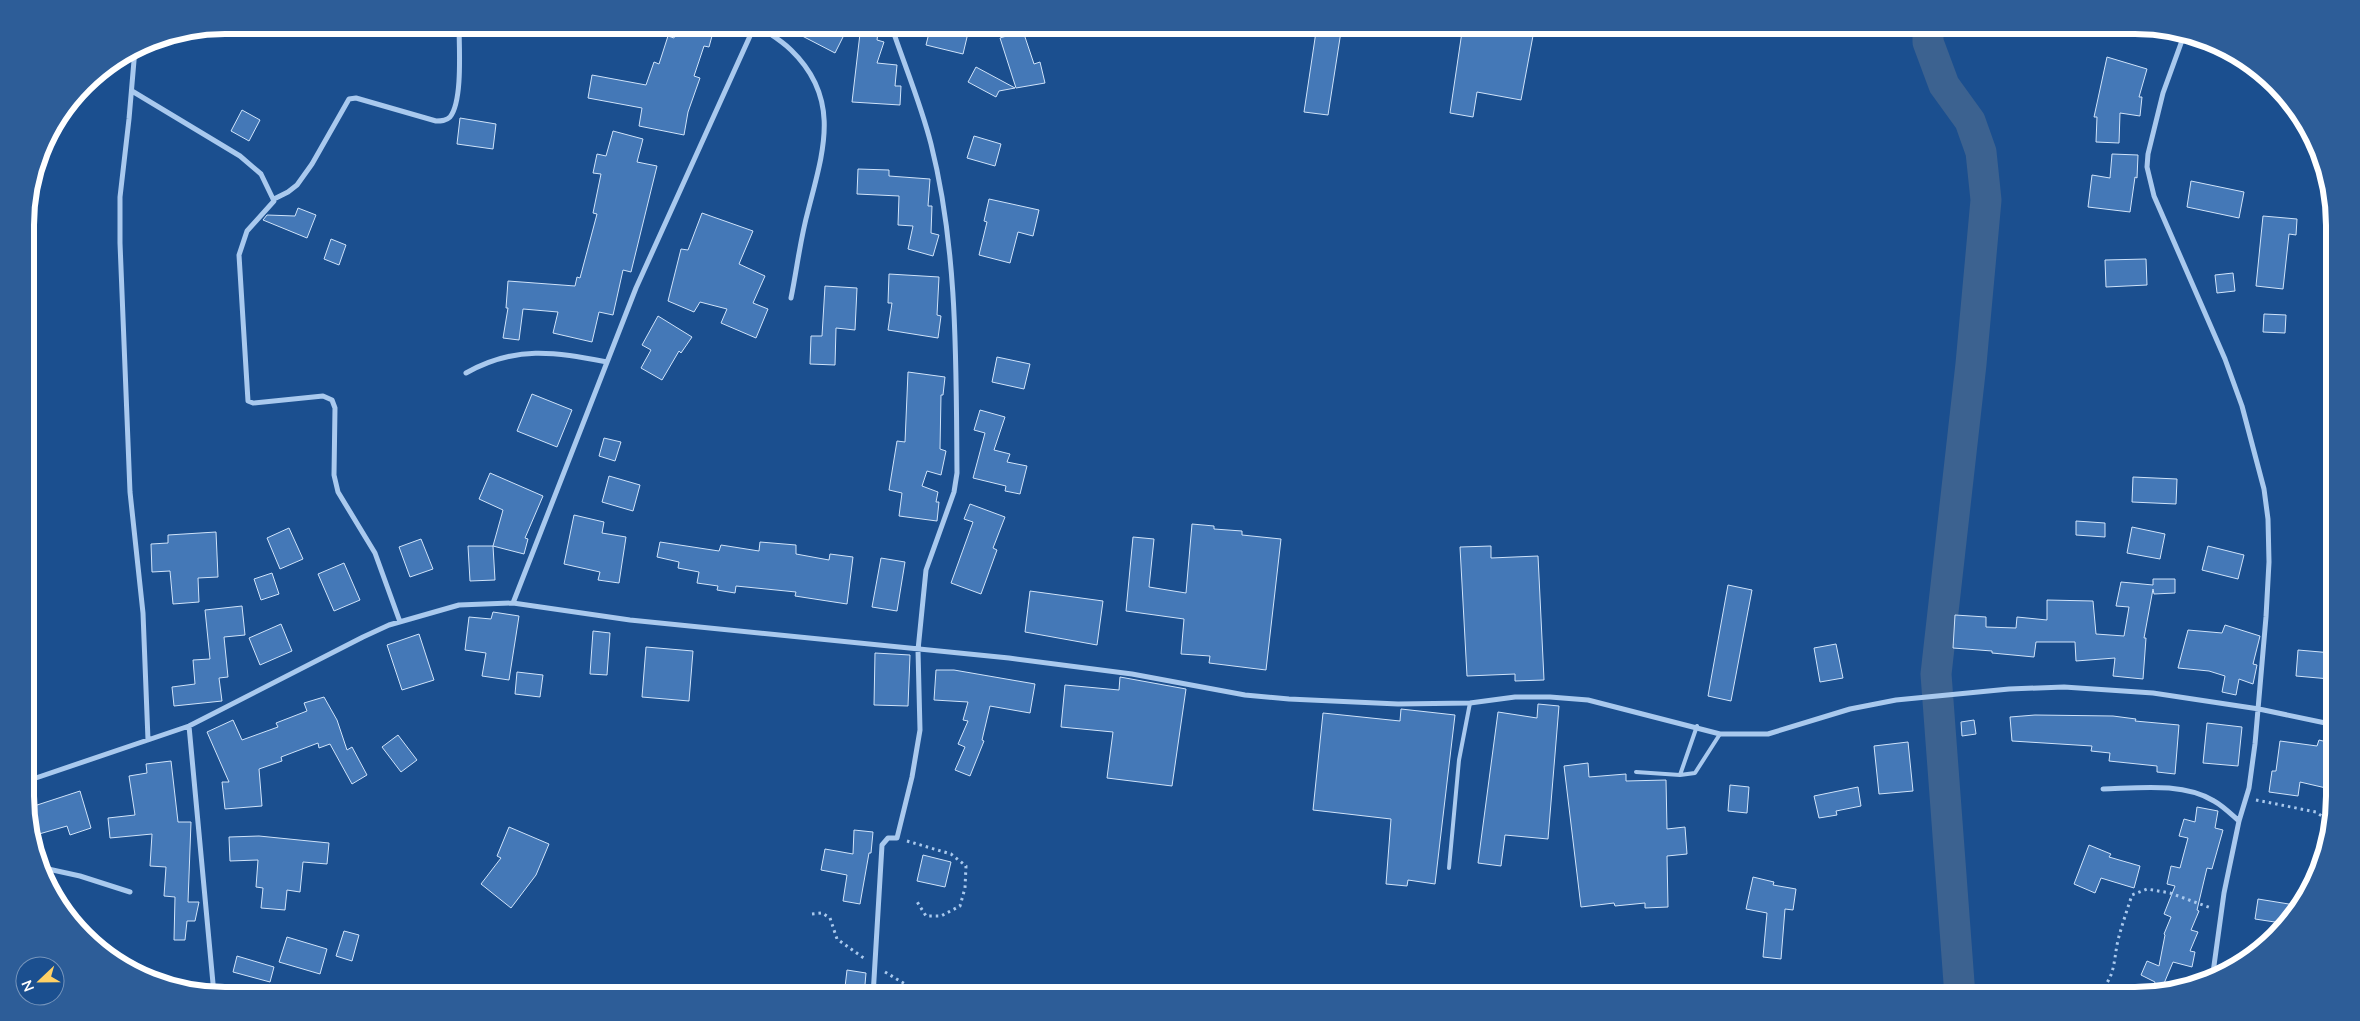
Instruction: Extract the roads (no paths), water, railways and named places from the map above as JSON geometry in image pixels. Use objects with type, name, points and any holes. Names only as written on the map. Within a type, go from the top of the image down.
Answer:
[{"type":"street","points":[[400,622],[375,553],[338,492],[334,475],[335,408],[332,400],[323,396],[253,403],[248,401],[239,255],[247,231],[266,212],[274,199],[297,185],[312,164],[344,104],[349,99],[356,98],[436,121],[442,121],[451,116],[456,103],[459,34]]},
{"type":"street","points":[[513,603],[636,288],[752,34]]},
{"type":"street","points":[[769,34],[790,49],[806,66],[821,99],[824,117],[825,140],[800,244],[792,298]]},
{"type":"street","points":[[874,987],[882,845],[888,838],[897,838],[920,730],[918,650],[926,570],[929,557],[954,492],[957,474],[956,335],[945,222],[931,142],[894,34]]},
{"type":"street","points":[[2182,39],[2164,93],[2148,154],[2148,167],[2154,196],[2225,359],[2242,406],[2264,488],[2269,562],[2259,709],[2246,798],[2239,821],[2221,912],[2213,971]]},
{"type":"street","points":[[134,56],[132,91],[120,197],[120,243],[130,492],[143,613],[148,740]]},
{"type":"street","points":[[132,91],[240,156],[261,174],[274,199]]},
{"type":"street","points":[[466,373],[484,363],[537,352],[607,362]]},
{"type":"street","points":[[34,779],[189,726],[363,637],[400,622],[459,606],[513,603],[630,620],[1080,667],[1245,695],[1289,699],[1389,704],[1470,703],[1514,697],[1588,700],[1696,726],[1720,734],[1768,734],[1850,708],[1896,700],[2009,689],[2064,687],[2153,693],[2259,709],[2326,723]]},
{"type":"street","points":[[189,726],[213,987]]},
{"type":"street","points":[[2103,789],[2176,789],[2196,793],[2215,801],[2239,821]]},
{"type":"street","points":[[48,869],[89,878],[130,892]]},
{"type":"lane","points":[[1449,868],[1459,760],[1470,703]]},
{"type":"lane","points":[[1680,775],[1696,726]]},
{"type":"lane","points":[[1636,772],[1680,775],[1695,773],[1720,734]]},
{"type":"waterway","points":[[1928,34],[1928,42],[1944,85],[1970,121],[1981,152],[1986,200],[1971,364],[1936,674],[1959,987]]}]
